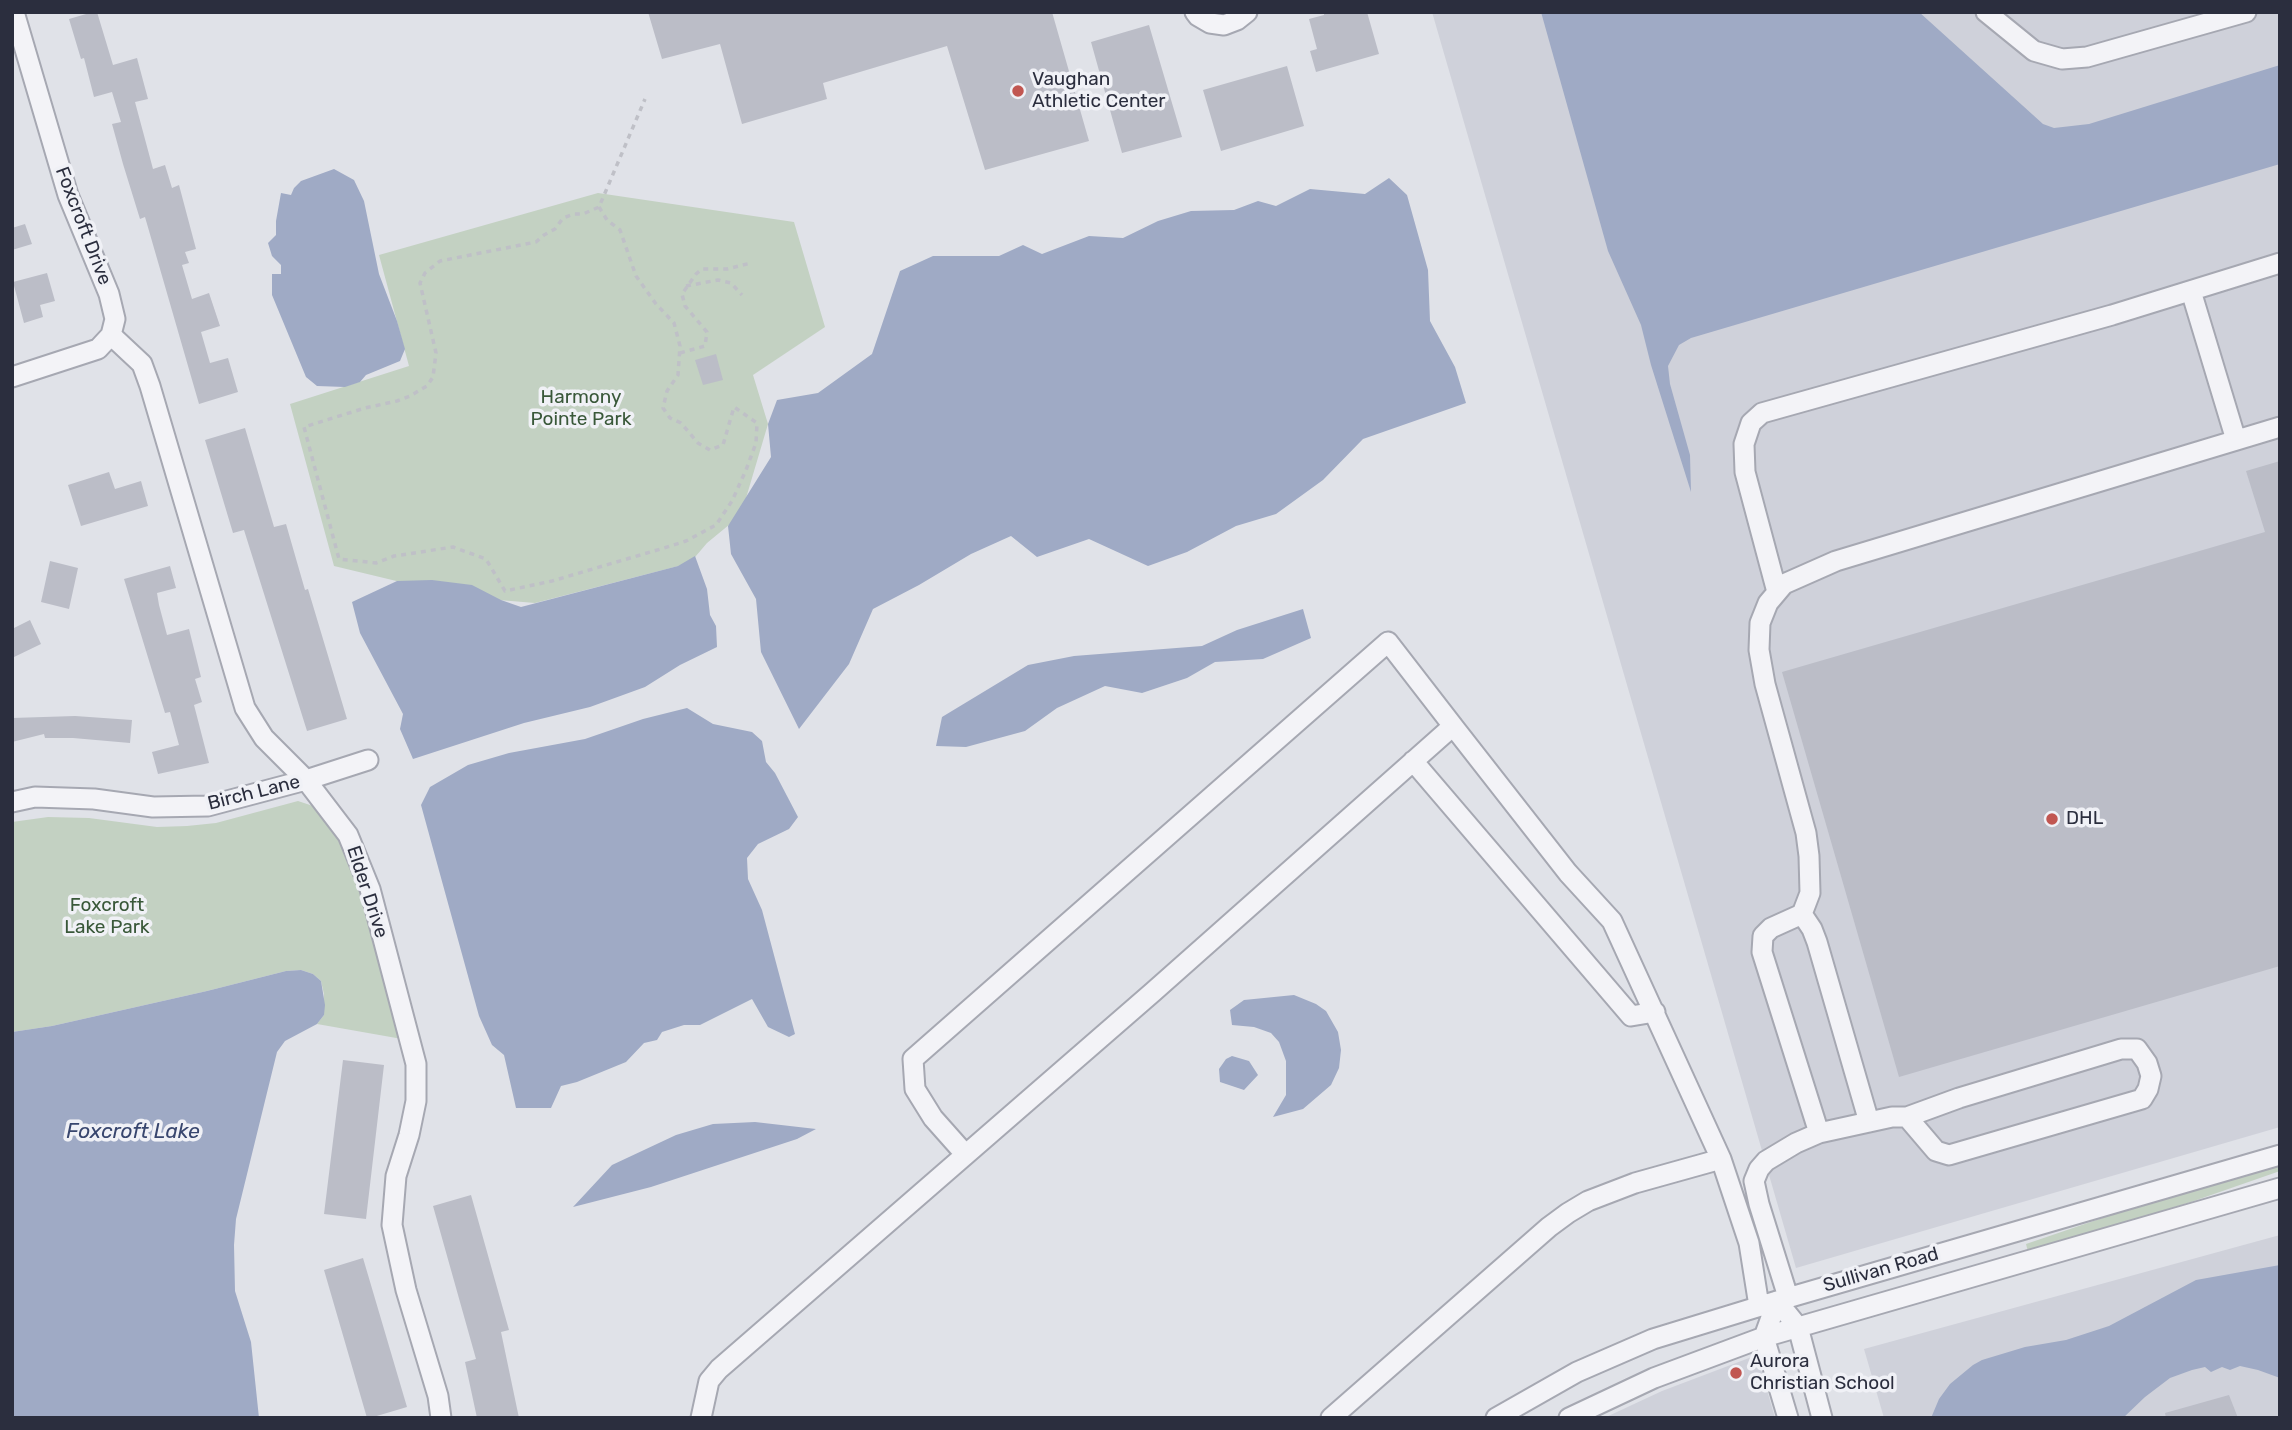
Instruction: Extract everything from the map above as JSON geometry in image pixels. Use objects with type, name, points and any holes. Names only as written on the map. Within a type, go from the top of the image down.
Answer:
[{"type":"street","name":"Foxcroft Drive","points":[[14,12],[68,195],[110,294],[115,319],[111,335]]},
{"type":"street","points":[[1195,12],[1210,23],[1224,24],[1237,20],[1247,12]]},
{"type":"street","points":[[1986,12],[2034,51],[2062,59],[2087,57],[2246,12]]},
{"type":"street","points":[[1777,592],[1745,472],[1744,444],[1751,423],[1762,413],[2112,316],[2280,263]]},
{"type":"street","points":[[2191,291],[2236,440]]},
{"type":"street","points":[[12,377],[98,349],[111,335]]},
{"type":"street","name":"Elder Drive","points":[[111,335],[142,364],[150,386],[245,708],[264,738],[306,780],[348,835],[370,889],[416,1064],[416,1101],[396,1176],[392,1225],[406,1290],[438,1396],[440,1418]]},
{"type":"street","points":[[1819,1133],[1762,952],[1763,936],[1771,928],[1802,914],[1810,893],[1810,856],[1806,833],[1765,684],[1759,650],[1760,623],[1768,603],[1784,584],[1836,561],[2280,427]]},
{"type":"street","points":[[965,1154],[933,1118],[915,1089],[913,1059],[1388,642],[1568,873],[1612,920],[1721,1159],[1749,1243],[1774,1301],[1798,1327],[1822,1418]]},
{"type":"street","points":[[701,1418],[709,1381],[719,1369],[1453,726]]},
{"type":"street","name":"Birch Lane","points":[[12,802],[35,797],[94,799],[153,807],[208,806],[369,760]]},
{"type":"street","points":[[1413,761],[1631,1016],[1655,1012]]},
{"type":"street","points":[[1802,914],[1817,942],[1869,1122]]},
{"type":"street","points":[[1787,1418],[1764,1337],[1774,1301],[1754,1181],[1766,1161],[1819,1133],[1892,1117],[1907,1117],[1959,1098],[2121,1049],[2137,1049],[2147,1063],[2151,1076],[2142,1099],[1949,1155],[1937,1151],[1907,1117]]},
{"type":"street","name":"Sullivan Road","points":[[1496,1418],[1577,1372],[1653,1339],[1774,1301],[2280,1155]]},
{"type":"street","points":[[1331,1418],[1568,1213],[1588,1201],[1635,1183],[1721,1159]]},
{"type":"street","points":[[1730,1187],[1754,1181]]},
{"type":"street","name":"Sullivan Road","points":[[1569,1418],[1654,1378],[1764,1337],[2280,1188]]},
{"type":"path","points":[[599,206],[607,220],[620,230],[636,276],[674,323],[680,346],[678,375],[667,391],[663,408],[670,418],[681,423],[698,443],[710,450],[723,444],[734,407],[757,423],[756,443],[746,471],[732,501],[716,525],[686,541],[664,548],[552,581],[505,591],[486,559],[453,547],[394,556],[376,563],[339,559],[304,427],[397,401],[426,386],[433,377],[436,353],[420,283],[425,273],[440,261],[536,242],[555,229],[563,218],[583,214],[599,206],[645,99]]},
{"type":"path","points":[[680,353],[705,346],[707,332],[685,306],[682,294],[695,274],[702,269],[727,269],[751,262]]},
{"type":"path","points":[[686,286],[718,280],[731,283],[742,295]]},
{"type":"shaded area","points":[[1432,12],[2280,12],[2280,1127],[1796,1268]]},
{"type":"shaded area","points":[[2280,1235],[2280,1418],[1884,1418],[1864,1349]]},
{"type":"shaded area","name":"Aurora Christian School","points":[[1757,1355],[1775,1418],[1604,1418],[1662,1391]]},
{"type":"green space","name":"Harmony Pointe Park","points":[[598,193],[794,222],[825,327],[753,375],[768,424],[741,515],[707,543],[690,563],[535,603],[463,597],[334,566],[290,404],[409,366],[379,255]]},
{"type":"green space","name":"Foxcroft Lake Park","points":[[298,801],[313,806],[322,813],[349,855],[402,1039],[317,1024],[324,1015],[321,981],[313,974],[301,970],[286,971],[52,1026],[12,1032],[12,822],[48,817],[89,818],[157,827],[187,826],[216,823]]},
{"type":"green space","points":[[2280,1163],[2280,1171],[2191,1202],[2028,1252],[2026,1244],[2164,1197]]},
{"type":"water","points":[[1541,12],[1919,12],[2043,124],[2054,128],[2089,124],[2280,65],[2280,164],[1691,338],[1679,345],[1668,366],[1670,384],[1690,455],[1691,492],[1641,325],[1608,251]]},
{"type":"water","points":[[334,169],[354,180],[364,201],[379,274],[405,349],[400,361],[345,387],[317,386],[306,377],[272,295],[272,274],[281,274],[281,265],[272,256],[268,243],[276,235],[281,193],[291,195],[301,181]]},
{"type":"water","points":[[1389,178],[1407,195],[1428,270],[1430,321],[1455,367],[1466,403],[1363,439],[1323,480],[1276,514],[1236,526],[1187,552],[1148,566],[1089,539],[1037,557],[1011,536],[971,554],[873,609],[849,664],[799,729],[761,652],[756,599],[731,554],[728,526],[771,457],[768,424],[777,400],[818,393],[872,354],[900,271],[933,256],[999,256],[1023,245],[1042,254],[1089,236],[1123,238],[1158,221],[1191,211],[1234,210],[1258,201],[1276,206],[1310,189],[1365,194]]},
{"type":"water","points":[[695,556],[707,589],[710,615],[716,626],[717,647],[680,665],[645,687],[590,707],[524,723],[413,759],[400,729],[403,714],[360,633],[352,602],[397,581],[432,580],[472,585],[521,607],[678,566]]},
{"type":"water","points":[[1303,609],[1311,638],[1263,659],[1215,662],[1187,678],[1142,693],[1105,686],[1057,708],[1025,731],[966,747],[936,746],[942,717],[1028,665],[1074,656],[1202,646],[1237,630]]},
{"type":"water","points":[[687,708],[713,724],[752,732],[762,741],[766,762],[775,773],[798,817],[789,829],[758,844],[747,858],[748,879],[762,910],[795,1034],[789,1037],[768,1027],[752,999],[700,1025],[684,1025],[662,1032],[657,1040],[644,1043],[626,1062],[561,1086],[551,1108],[516,1108],[504,1055],[492,1045],[479,1016],[421,805],[430,787],[468,765],[509,753],[585,739],[643,719]]},
{"type":"water","name":"Foxcroft Lake","points":[[301,970],[313,974],[321,981],[324,1015],[317,1024],[285,1041],[277,1052],[236,1219],[235,1291],[251,1342],[259,1418],[12,1418],[12,1032],[52,1026],[286,971]]},
{"type":"water","points":[[1294,995],[1326,1011],[1338,1032],[1341,1050],[1339,1068],[1331,1085],[1303,1109],[1273,1117],[1286,1095],[1286,1061],[1279,1042],[1271,1033],[1254,1027],[1232,1025],[1230,1010],[1244,1000]]},
{"type":"water","points":[[1232,1056],[1249,1061],[1258,1075],[1244,1090],[1220,1082],[1219,1069],[1226,1059]]},
{"type":"water","points":[[755,1122],[816,1129],[797,1139],[651,1187],[573,1207],[612,1165],[676,1135],[713,1124]]},
{"type":"water","points":[[2280,1265],[2280,1378],[2240,1366],[2230,1370],[2222,1367],[2211,1372],[2205,1367],[2192,1370],[2170,1378],[2123,1418],[1931,1418],[1939,1399],[1950,1384],[1982,1360],[2025,1347],[2066,1340],[2109,1326],[2196,1280]]},
{"type":"building","points":[[97,12],[113,65],[137,58],[148,99],[135,102],[153,169],[165,165],[172,188],[179,185],[196,249],[185,252],[189,263],[182,265],[192,299],[209,293],[220,326],[201,332],[210,363],[228,358],[238,392],[199,404],[145,217],[140,219],[123,164],[112,124],[121,122],[112,92],[94,97],[84,58],[81,59],[69,19]]},
{"type":"building","name":"Vaughan Athletic Center","points":[[648,12],[1052,12],[1089,141],[985,170],[947,46],[823,83],[827,99],[742,124],[720,44],[662,59]]},
{"type":"building","points":[[1324,12],[1367,12],[1379,54],[1316,72],[1310,51],[1317,49],[1309,19],[1324,15]]},
{"type":"building","points":[[1149,25],[1182,137],[1122,153],[1091,42]]},
{"type":"building","points":[[1287,66],[1304,126],[1221,151],[1203,90]]},
{"type":"building","points":[[25,224],[32,244],[12,250],[12,228]]},
{"type":"building","points":[[47,273],[55,301],[40,305],[43,317],[24,323],[13,282]]},
{"type":"building","points":[[716,354],[723,380],[703,385],[695,360]]},
{"type":"building","points":[[245,428],[274,527],[286,524],[347,719],[307,731],[244,530],[233,533],[205,440]]},
{"type":"building","name":"DHL","points":[[2280,461],[2280,966],[1899,1077],[1782,672],[2265,532],[2246,471]]},
{"type":"building","points":[[109,472],[115,489],[141,481],[148,506],[81,526],[68,485]]},
{"type":"building","points":[[50,561],[78,568],[69,609],[41,602]]},
{"type":"building","points":[[170,566],[176,588],[157,593],[159,605],[167,635],[189,629],[201,677],[195,679],[202,702],[194,705],[209,763],[158,774],[152,752],[179,745],[170,712],[165,713],[124,579]]},
{"type":"building","points":[[30,620],[41,644],[12,658],[12,629]]},
{"type":"building","points":[[75,716],[132,720],[130,743],[45,738],[44,734],[12,742],[12,718]]},
{"type":"building","points":[[343,1060],[384,1065],[366,1219],[324,1214]]},
{"type":"building","points":[[471,1195],[509,1330],[501,1332],[519,1418],[477,1418],[465,1362],[476,1359],[433,1206]]},
{"type":"building","points":[[363,1258],[407,1407],[370,1418],[367,1418],[324,1270]]},
{"type":"building","points":[[2229,1395],[2238,1418],[2166,1418],[2165,1413]]},
{"type":"place","name":"Vaughan Athletic Center","points":[[1018,91]]},
{"type":"place","name":"DHL","points":[[2052,819]]},
{"type":"place","name":"Aurora Christian School","points":[[1736,1373]]}]
